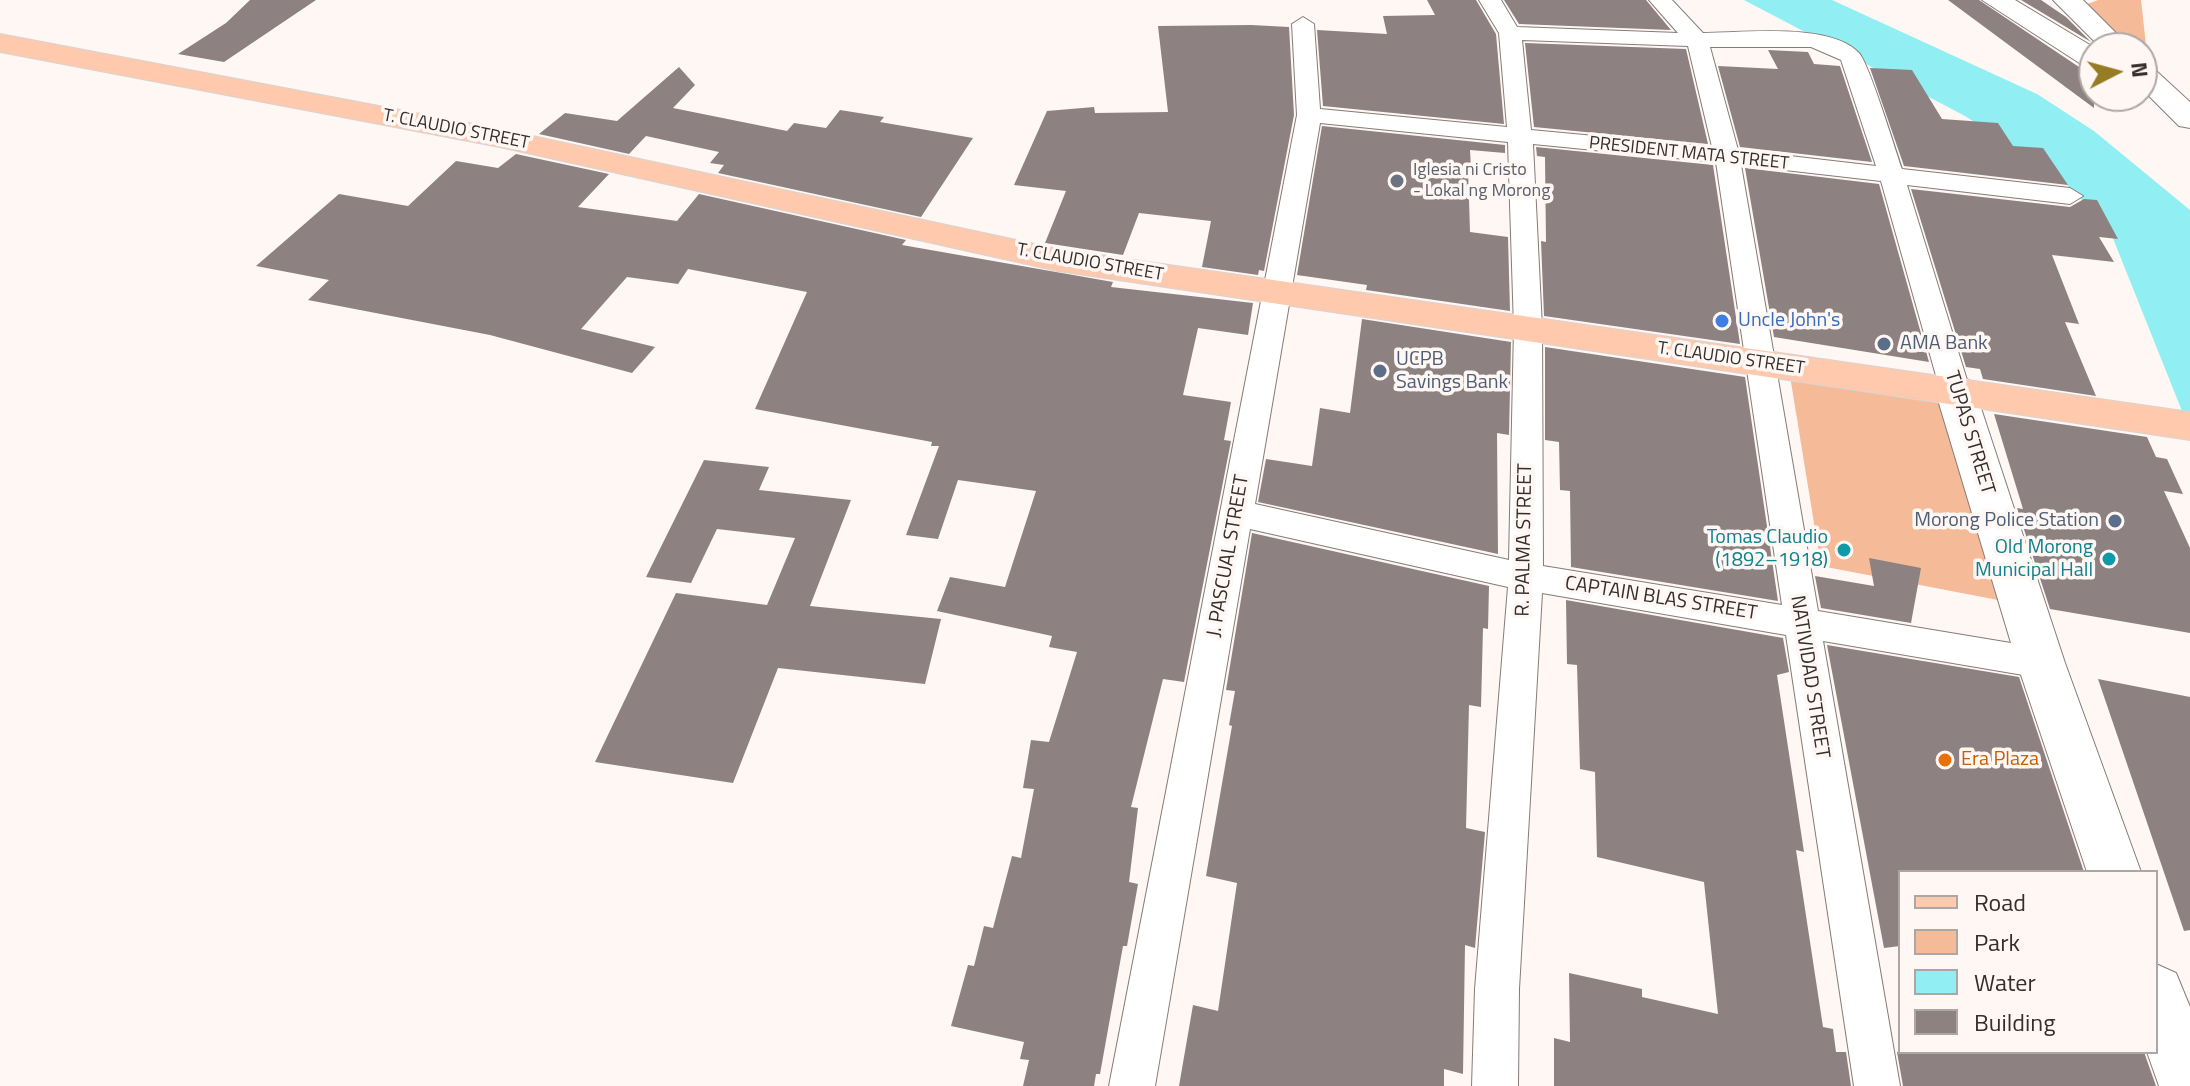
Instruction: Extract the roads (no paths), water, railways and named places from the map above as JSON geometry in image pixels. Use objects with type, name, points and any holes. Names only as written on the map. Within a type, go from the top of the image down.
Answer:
[{"type":"main road","name":"T. CLAUDIO STREET","points":[[0,43],[500,138],[1058,260],[2174,424]]},
{"type":"street","name":"R. PALMA STREET","points":[[1490,0],[1510,33],[1520,137],[1528,328],[1526,577],[1497,989],[1495,1086]]},
{"type":"street","name":"NATIVIDAD STREET","points":[[1660,0],[1697,40],[1727,156],[1877,1086]]},
{"type":"street","points":[[1996,0],[2078,50]]},
{"type":"street","points":[[2081,3],[2104,32]]},
{"type":"street","name":"J. PASCUAL STREET","points":[[1132,1086],[1309,115],[1303,24]]},
{"type":"street","points":[[1510,33],[1697,40]]},
{"type":"street","name":"TUPAS STREET","points":[[1697,40],[1812,40],[1834,46],[1851,57],[1892,177],[2041,663],[2113,870]]},
{"type":"street","points":[[2158,89],[2187,117]]},
{"type":"street","points":[[2158,99],[2187,117]]},
{"type":"street","name":"PRESIDENT MATA STREET","points":[[1309,115],[1727,156],[2070,196]]},
{"type":"street","name":"CAPTAIN BLAS STREET","points":[[1237,513],[1526,577],[1800,620],[2041,663]]},
{"type":"street","points":[[2158,999],[2189,1086]]},
{"type":"water","points":[[1744,0],[1832,0],[2037,94],[2094,131],[2190,210],[2190,431],[2108,226],[2057,175],[1965,116]]},
{"type":"place","name":"Iglesia ni Cristo - Lokal ng Morong","points":[[1397,181]]},
{"type":"place","name":"Uncle John's","points":[[1722,321]]},
{"type":"place","name":"AMA Bank","points":[[1884,344]]},
{"type":"place","name":"UCPB Savings Bank","points":[[1380,371]]},
{"type":"place","name":"Morong Police Station","points":[[2115,521]]},
{"type":"place","name":"Tomas Claudio (1892–1918)","points":[[1844,550]]},
{"type":"place","name":"Old Morong Municipal Hall","points":[[2109,559]]},
{"type":"place","name":"Era Plaza","points":[[1945,760]]}]
